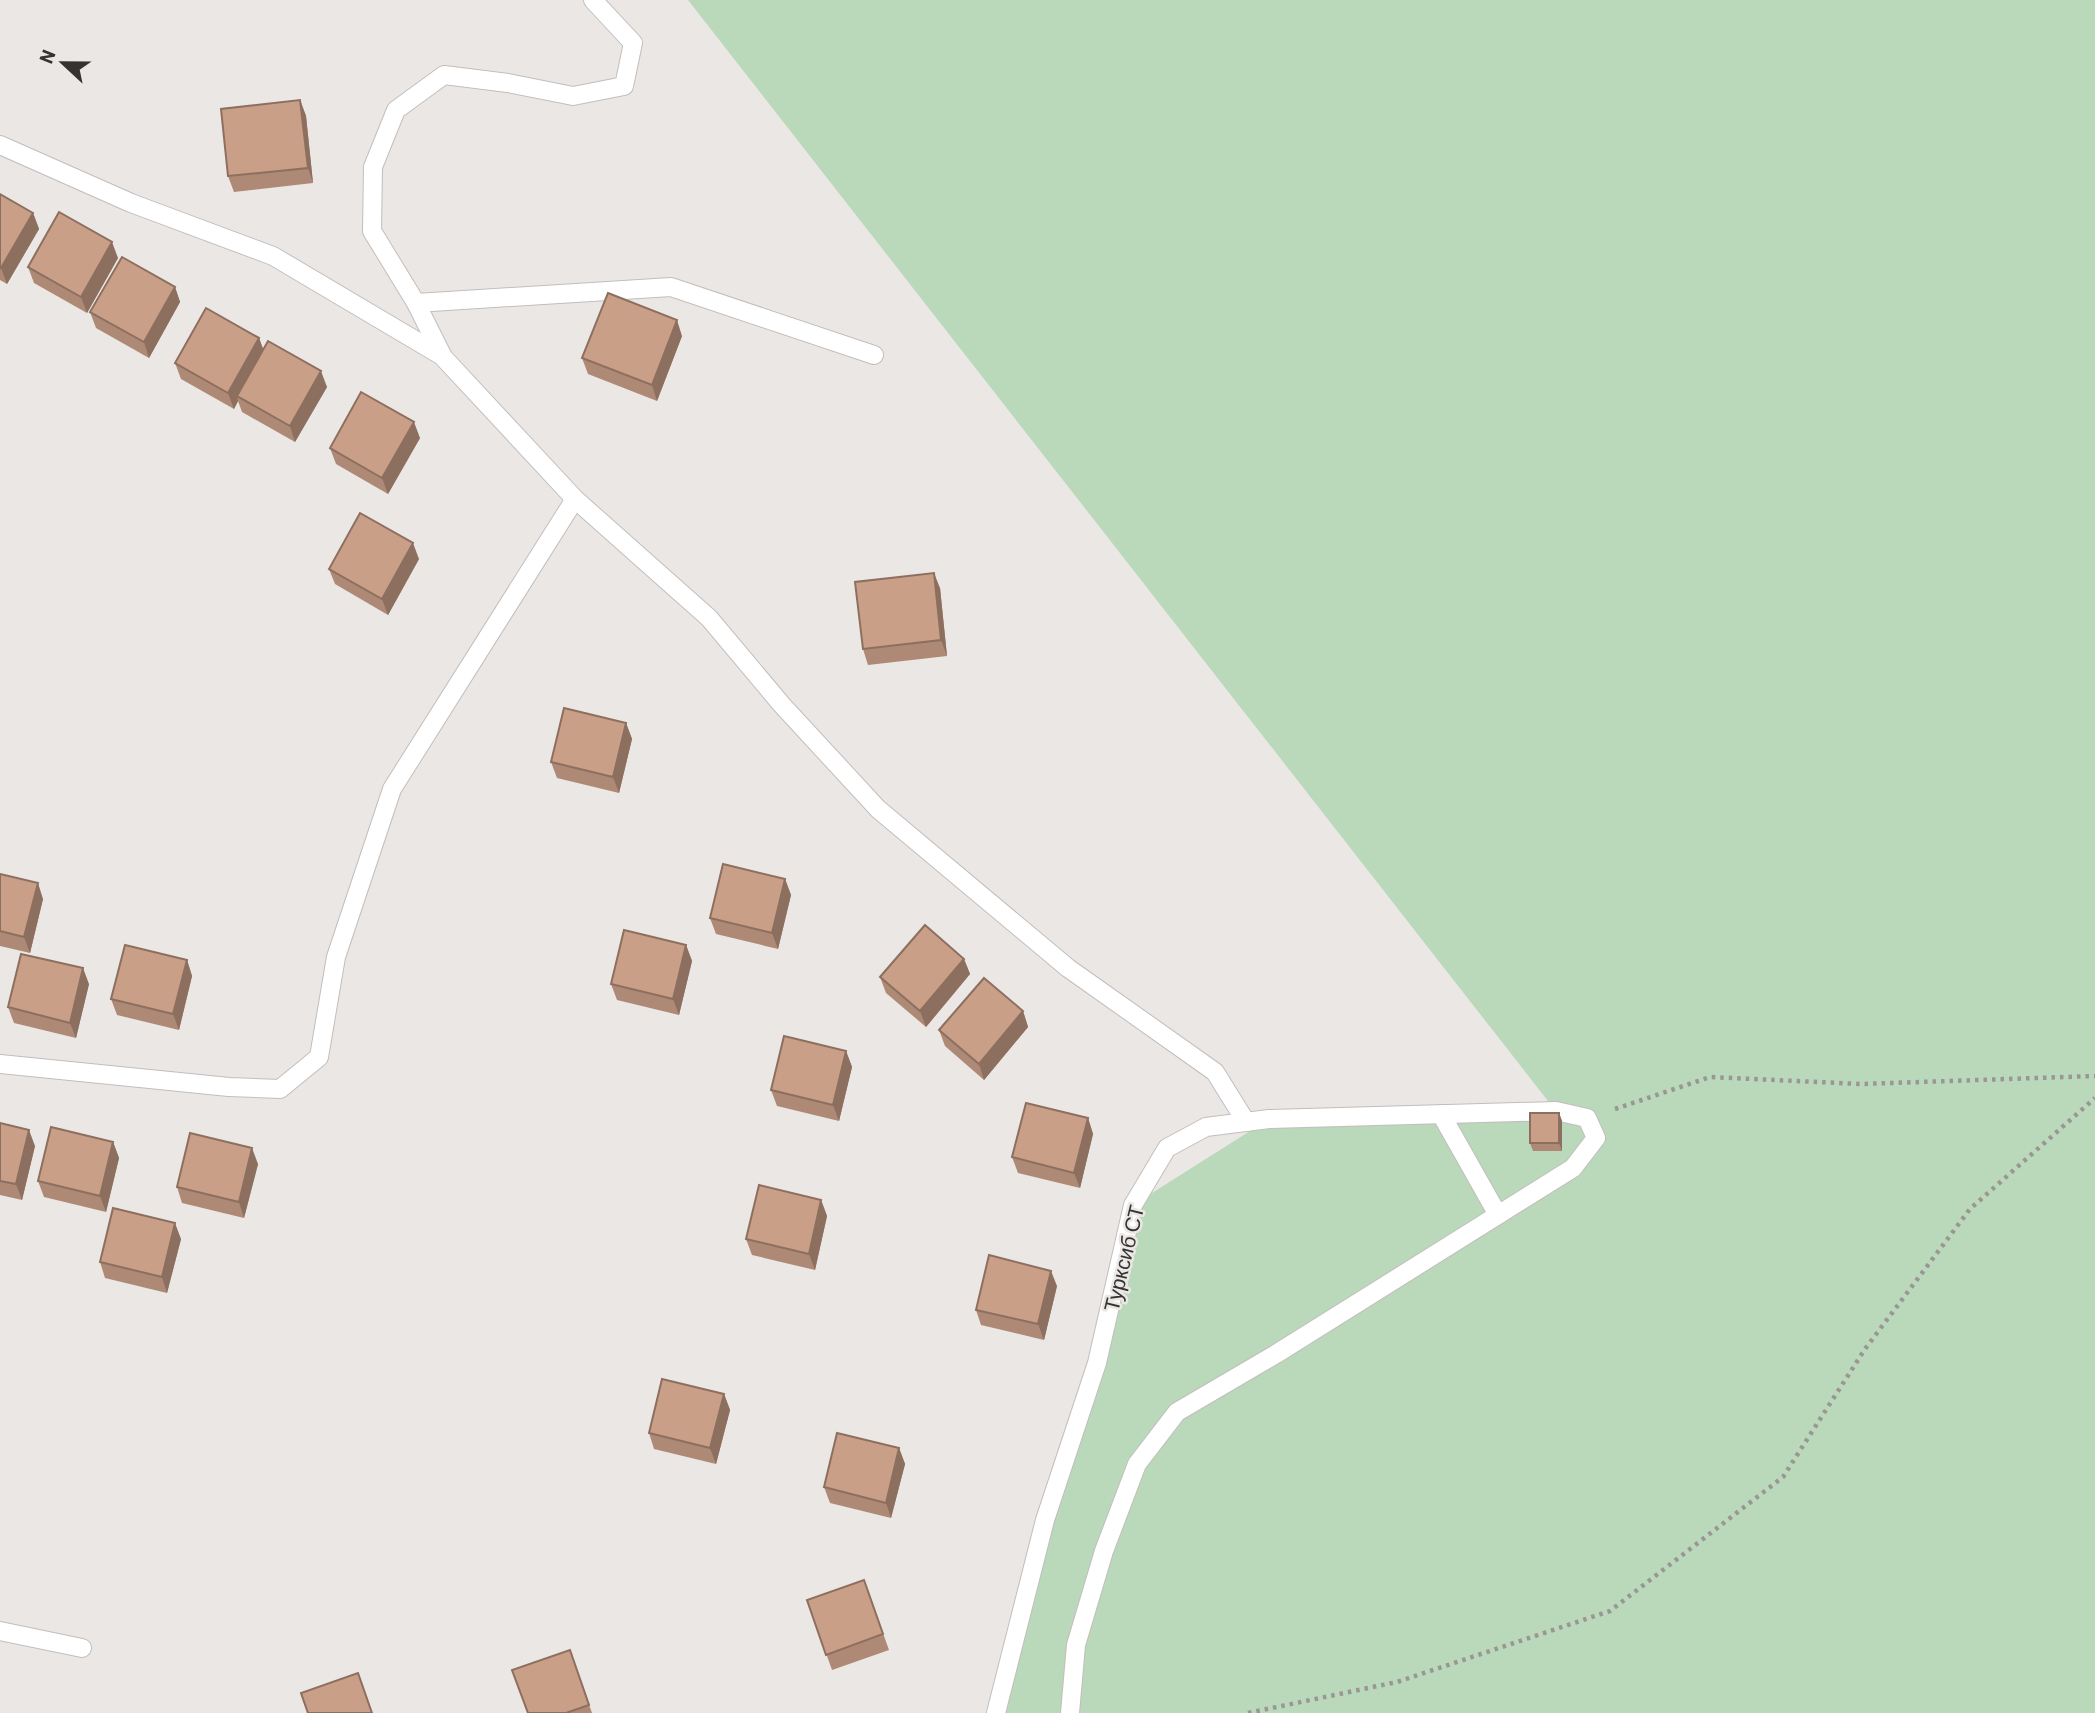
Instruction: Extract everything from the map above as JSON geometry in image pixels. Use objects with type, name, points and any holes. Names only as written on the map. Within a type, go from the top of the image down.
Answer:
[{"type":"lane","points":[[442,356],[416,303],[372,232],[373,167],[396,110],[444,75],[508,83],[573,96],[624,86],[633,43],[593,0]]},
{"type":"lane","points":[[0,145],[131,203],[274,256],[442,356],[575,499],[709,618],[782,705],[878,808],[1068,968],[1215,1072],[1246,1122]]},
{"type":"lane","points":[[416,303],[671,287],[874,355]]},
{"type":"lane","points":[[0,1064],[280,1089],[319,1057],[336,957],[392,789],[575,499]]},
{"type":"lane","name":"Турксиб СТ","points":[[996,1713],[1045,1520],[1097,1363],[1133,1205],[1167,1148],[1206,1127],[1269,1119],[1556,1111],[1587,1118]]},
{"type":"lane","points":[[1441,1114],[1498,1215]]},
{"type":"lane","points":[[1070,1713],[1076,1645],[1104,1552],[1137,1464],[1177,1412],[1276,1354],[1573,1168],[1596,1138],[1587,1118]]},
{"type":"lane","points":[[0,1631],[82,1648]]},
{"type":"path","points":[[1587,1118],[1710,1077],[1861,1084],[2095,1076]]},
{"type":"path","points":[[1248,1713],[1397,1682],[1610,1611],[1783,1477],[1865,1349],[1970,1209],[2095,1098]]},
{"type":"green space","points":[[688,0],[2095,0],[2095,1713],[988,1713],[1133,1205],[1269,1119],[1555,1110]]},
{"type":"building","points":[[300,100],[308,168],[228,176],[221,109]]},
{"type":"building","points":[[0,194],[33,213],[1,268],[0,267]]},
{"type":"building","points":[[59,212],[112,242],[81,297],[28,267]]},
{"type":"building","points":[[122,257],[175,287],[144,342],[90,312]]},
{"type":"building","points":[[608,293],[677,320],[652,385],[582,358]]},
{"type":"building","points":[[206,308],[259,338],[228,393],[175,363]]},
{"type":"building","points":[[268,341],[321,371],[290,426],[237,396]]},
{"type":"building","points":[[361,392],[414,422],[382,478],[330,448]]},
{"type":"building","points":[[360,513],[413,543],[382,599],[329,569]]},
{"type":"building","points":[[934,573],[941,640],[863,649],[855,582]]},
{"type":"building","points":[[564,708],[626,723],[613,777],[551,762]]},
{"type":"building","points":[[723,864],[785,879],[772,933],[710,918]]},
{"type":"building","points":[[0,874],[38,883],[24,937],[0,931]]},
{"type":"building","points":[[925,925],[964,959],[920,1011],[880,977]]},
{"type":"building","points":[[624,930],[686,945],[673,999],[611,984]]},
{"type":"building","points":[[125,945],[187,960],[173,1014],[111,999]]},
{"type":"building","points":[[21,954],[83,968],[70,1023],[8,1007]]},
{"type":"building","points":[[984,978],[1023,1011],[979,1064],[939,1030]]},
{"type":"building","points":[[784,1036],[846,1051],[833,1105],[771,1090]]},
{"type":"building","points":[[1026,1103],[1088,1118],[1074,1173],[1012,1157]]},
{"type":"building","points":[[1530,1113],[1559,1113],[1559,1143],[1530,1143]]},
{"type":"building","points":[[0,1123],[29,1130],[16,1184],[0,1181]]},
{"type":"building","points":[[51,1127],[113,1142],[100,1196],[38,1181]]},
{"type":"building","points":[[190,1133],[252,1148],[239,1202],[177,1187]]},
{"type":"building","points":[[759,1185],[821,1200],[809,1254],[746,1239]]},
{"type":"building","points":[[113,1208],[175,1223],[162,1277],[100,1262]]},
{"type":"building","points":[[989,1255],[1051,1271],[1038,1324],[976,1310]]},
{"type":"building","points":[[662,1379],[724,1394],[710,1448],[649,1433]]},
{"type":"building","points":[[837,1433],[899,1448],[886,1503],[824,1487]]},
{"type":"building","points":[[864,1580],[883,1634],[826,1655],[807,1600]]},
{"type":"building","points":[[570,1650],[589,1705],[566,1713],[528,1713],[512,1670]]},
{"type":"building","points":[[358,1673],[372,1713],[308,1713],[301,1693]]}]
